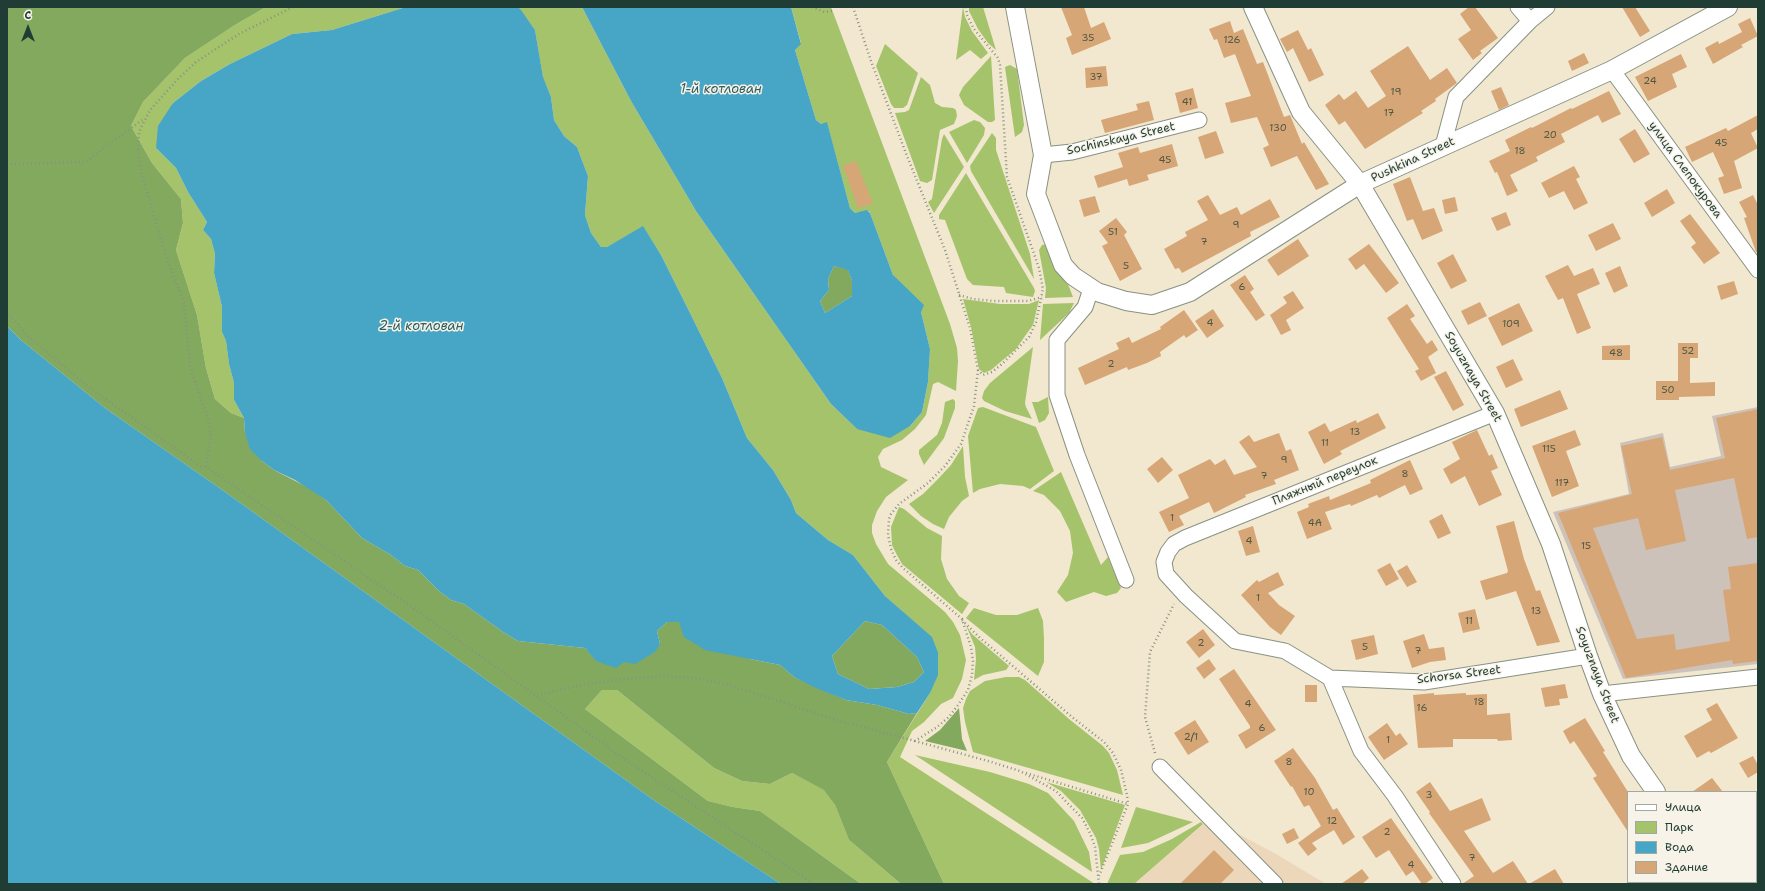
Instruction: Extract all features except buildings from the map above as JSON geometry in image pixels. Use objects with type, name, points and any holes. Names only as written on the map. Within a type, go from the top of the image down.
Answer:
[{"type":"street","points":[[1015,7],[1043,155],[1036,194],[1067,271],[1097,292],[1057,340],[1057,395],[1076,455],[1126,580]]},
{"type":"street","name":"Soyuznaya Street","points":[[1253,7],[1301,112],[1360,184],[1495,413],[1551,544],[1602,694],[1631,756],[1655,791]]},
{"type":"street","points":[[1518,7],[1530,21]]},
{"type":"street","points":[[1443,146],[1456,96],[1530,21],[1547,7]]},
{"type":"street","name":"Pushkina Street","points":[[1097,292],[1126,301],[1152,305],[1190,292],[1360,184],[1612,70],[1728,7]]},
{"type":"street","name":"улица Слепокурова","points":[[1612,70],[1758,270]]},
{"type":"street","name":"Sochinskaya Street","points":[[1043,155],[1072,152],[1199,120]]},
{"type":"street","name":"Пляжный переулок","points":[[1164,562],[1168,552],[1174,544],[1184,538],[1495,413]]},
{"type":"street","name":"Schorsa Street","points":[[1164,562],[1166,574],[1235,641],[1285,651],[1330,678],[1424,682],[1588,656]]},
{"type":"street","points":[[1602,694],[1758,677]]},
{"type":"street","points":[[1330,678],[1361,752],[1395,796],[1453,884]]},
{"type":"street","points":[[1160,767],[1275,884]]},
{"type":"path","points":[[293,7],[239,34],[196,62],[177,80],[150,110],[140,132],[138,151],[142,175],[167,259],[184,303],[190,367],[209,423],[211,437],[206,467],[413,608],[633,765],[814,884]]},
{"type":"path","points":[[812,7],[824,12],[833,11]]},
{"type":"path","points":[[853,7],[871,61],[945,250],[970,328],[978,370],[974,406],[961,444],[945,466],[928,483],[895,508],[891,514],[888,527],[889,542],[896,560],[903,568],[962,619],[985,642],[1072,717],[1104,742],[1113,753],[1121,770],[1126,786],[1128,804],[1099,877]]},
{"type":"path","points":[[966,7],[967,15],[974,29],[998,58],[1000,64],[1007,177],[1042,276],[1043,289],[1033,329],[1029,337],[1018,350],[992,372],[983,375],[978,370]]},
{"type":"path","points":[[7,164],[85,162],[142,120]]},
{"type":"path","points":[[959,295],[973,299],[994,301],[1028,301],[1042,297]]},
{"type":"path","points":[[7,312],[29,337],[90,388],[203,468]]},
{"type":"path","points":[[1160,767],[1145,717],[1150,652],[1181,590]]},
{"type":"path","points":[[915,741],[937,727],[949,717],[968,690],[972,676],[973,661],[971,647],[962,619]]},
{"type":"path","points":[[536,695],[600,682],[666,676],[688,677],[729,685],[840,721],[988,761],[1128,804]]},
{"type":"path","points":[[1020,771],[1056,791],[1082,818],[1095,847],[1099,884]]},
{"type":"shaded area","points":[[1758,407],[1758,664],[1623,679],[1553,512],[1629,494],[1620,443],[1663,433],[1670,467],[1721,456],[1712,416]]},
{"type":"shaded area","points":[[1213,816],[1223,826],[1276,854],[1326,884],[1134,884]]},
{"type":"green space","points":[[7,7],[266,7],[235,25],[185,58],[143,102],[131,126],[152,163],[181,199],[183,223],[176,250],[197,315],[206,368],[215,399],[231,413],[244,418],[245,433],[262,461],[274,470],[311,489],[326,500],[362,538],[391,555],[405,566],[418,570],[439,591],[451,600],[464,604],[518,641],[585,648],[597,661],[624,662],[660,644],[657,631],[667,622],[679,622],[750,659],[780,665],[794,677],[846,700],[877,705],[909,714],[917,713],[887,762],[944,884],[901,884],[849,840],[835,805],[824,790],[792,773],[770,784],[742,781],[714,768],[617,690],[602,690],[585,709],[708,801],[760,811],[861,884],[781,884],[655,801],[228,494],[105,408],[21,340],[7,326]]},
{"type":"green space","points":[[266,7],[406,7],[332,30],[292,34],[230,64],[201,81],[173,103],[156,148],[176,168],[188,192],[207,222],[203,230],[211,239],[215,254],[214,273],[222,307],[222,332],[226,341],[229,364],[234,383],[234,400],[244,418],[231,413],[215,399],[206,368],[197,315],[176,250],[183,223],[181,199],[152,163],[131,126],[143,102],[185,58],[235,25]]},
{"type":"green space","points":[[518,7],[582,7],[631,101],[696,211],[831,404],[857,429],[910,426],[922,412],[928,382],[930,349],[921,312],[893,275],[869,211],[855,213],[850,208],[827,123],[821,124],[816,120],[795,50],[801,43],[791,7],[831,7],[950,324],[957,348],[958,361],[956,391],[938,382],[933,384],[926,415],[915,429],[902,440],[883,449],[878,457],[881,467],[908,480],[886,497],[877,511],[872,525],[872,533],[876,544],[888,564],[945,612],[953,622],[960,635],[966,660],[962,679],[953,698],[941,704],[924,722],[912,731],[900,757],[1095,884],[944,884],[887,762],[930,693],[938,652],[932,638],[885,596],[853,555],[828,540],[796,513],[791,500],[773,470],[747,438],[722,378],[691,315],[661,255],[643,227],[607,247],[601,247],[591,233],[585,215],[588,176],[577,147],[564,136],[554,120],[551,97],[543,78],[535,30]]},
{"type":"green space","points":[[963,7],[965,17],[972,31],[988,53],[981,59],[970,50],[956,60]]},
{"type":"green space","points":[[969,7],[983,7],[996,50],[988,43],[978,29],[969,11]]},
{"type":"green space","points":[[885,44],[918,73],[907,105],[903,108],[894,108],[891,104],[876,66]]},
{"type":"green space","points":[[991,56],[995,120],[988,122],[964,105],[959,95],[963,87]]},
{"type":"green space","points":[[1010,65],[1017,69],[1024,125],[1022,132],[1015,137],[1005,67]]},
{"type":"green space","points":[[921,77],[930,85],[935,103],[942,107],[953,108],[956,110],[957,116],[954,124],[940,130],[932,180],[927,183],[920,181],[895,113],[909,110]]},
{"type":"green space","points":[[974,120],[980,122],[985,128],[984,135],[967,163],[949,132]]},
{"type":"green space","points":[[992,133],[996,138],[996,150],[1030,254],[1034,279],[971,171],[970,166]]},
{"type":"green space","points":[[944,134],[964,167],[934,213],[928,202],[932,199]]},
{"type":"green space","points":[[966,173],[1034,288],[1035,291],[1033,297],[1006,293],[1004,287],[973,285],[967,279],[945,220],[939,219],[939,215]]},
{"type":"green space","points":[[1048,244],[1056,254],[1073,297],[1045,298],[1046,288],[1039,250],[1042,245]]},
{"type":"green space","points":[[834,266],[848,269],[852,281],[852,296],[825,313],[820,301],[829,290],[828,279]]},
{"type":"green space","points":[[963,299],[1000,304],[1029,304],[1039,300],[1033,325],[1016,349],[991,370],[984,373],[979,369],[971,327]]},
{"type":"green space","points":[[1074,303],[1069,313],[1040,340],[1043,304]]},
{"type":"green space","points":[[1033,347],[1025,403],[1032,419],[1005,411],[984,401],[982,398],[984,391],[990,383]]},
{"type":"green space","points":[[1048,397],[1049,413],[1045,420],[1039,423],[1032,402],[1038,402]]},
{"type":"green space","points":[[953,399],[955,401],[955,408],[944,438],[924,465],[919,454],[919,450],[937,435],[942,423],[945,402]]},
{"type":"green space","points":[[983,407],[1036,427],[1054,471],[1030,489],[1023,486],[1000,484],[980,489],[973,493],[968,436],[978,408]]},
{"type":"green space","points":[[963,446],[965,477],[969,496],[962,501],[949,517],[944,529],[921,516],[909,504],[923,494],[939,478],[951,465]]},
{"type":"green space","points":[[1061,472],[1101,565],[1108,557],[1121,588],[1117,593],[1106,596],[1094,592],[1066,602],[1057,592],[1068,575],[1073,553],[1070,531],[1060,511],[1044,495],[1033,491]]},
{"type":"green space","points":[[899,507],[904,509],[927,528],[942,536],[941,559],[947,579],[959,596],[969,603],[962,614],[902,564],[892,545],[891,527]]},
{"type":"green space","points":[[974,608],[996,615],[1017,615],[1038,608],[1043,621],[1044,662],[1038,676],[966,618]]},
{"type":"green space","points":[[865,621],[882,625],[917,657],[924,672],[914,682],[897,687],[869,689],[838,674],[832,656]]},
{"type":"green space","points":[[966,625],[972,634],[1009,666],[1006,670],[983,675],[974,680],[976,659],[975,647]]},
{"type":"green space","points":[[1006,677],[1019,677],[1025,680],[1069,719],[1103,746],[1109,753],[1117,770],[1123,795],[973,752],[963,708],[966,699],[970,691],[985,681]]},
{"type":"green space","points":[[602,690],[617,690],[714,768],[742,781],[770,784],[792,773],[825,790],[835,805],[849,840],[901,884],[861,884],[760,811],[708,801],[585,709]]},
{"type":"green space","points":[[959,708],[962,739],[967,751],[925,741],[940,730]]},
{"type":"green space","points":[[915,755],[990,772],[1029,784],[1048,793],[1074,821],[1089,852],[1092,872]]},
{"type":"green space","points":[[1046,782],[1125,805],[1101,870],[1099,849],[1096,838],[1080,810],[1061,791]]},
{"type":"green space","points":[[1136,807],[1193,822],[1148,843],[1121,848]]},
{"type":"green space","points":[[1201,822],[1203,824],[1134,884],[1107,884],[1120,855],[1143,852],[1172,839]]},
{"type":"water","name":"2-й котлован","points":[[406,7],[518,7],[521,10],[535,30],[543,77],[551,97],[554,120],[564,136],[577,147],[588,176],[585,215],[591,233],[601,247],[607,247],[643,226],[661,255],[722,378],[747,438],[773,470],[791,500],[796,513],[828,540],[853,555],[885,596],[932,637],[938,652],[938,675],[930,693],[917,713],[909,714],[877,705],[846,700],[794,677],[780,665],[705,650],[684,637],[679,622],[667,622],[657,631],[660,644],[655,652],[635,664],[624,662],[616,668],[596,661],[585,648],[518,641],[464,604],[451,600],[439,591],[418,570],[405,566],[391,555],[362,538],[326,500],[295,480],[274,470],[250,449],[245,433],[244,418],[234,400],[234,383],[229,364],[226,341],[222,332],[222,307],[214,273],[215,254],[211,239],[203,230],[207,222],[188,192],[176,168],[156,148],[158,126],[173,103],[201,81],[230,64],[292,34],[332,30]],"holes":[[[865,621],[882,625],[917,657],[924,672],[914,682],[897,687],[869,689],[838,674],[832,656]]]},
{"type":"water","name":"1-й котлован","points":[[582,7],[791,7],[801,44],[795,50],[816,120],[821,124],[827,122],[850,208],[855,213],[867,210],[870,213],[893,275],[924,305],[921,312],[930,349],[928,382],[922,412],[910,426],[890,438],[857,429],[831,404],[696,211],[631,101]],"holes":[[[834,266],[848,270],[852,281],[852,296],[825,313],[820,301],[829,290],[828,279]]]},
{"type":"water","points":[[7,326],[21,340],[105,408],[228,494],[655,801],[781,884],[7,884]]}]
